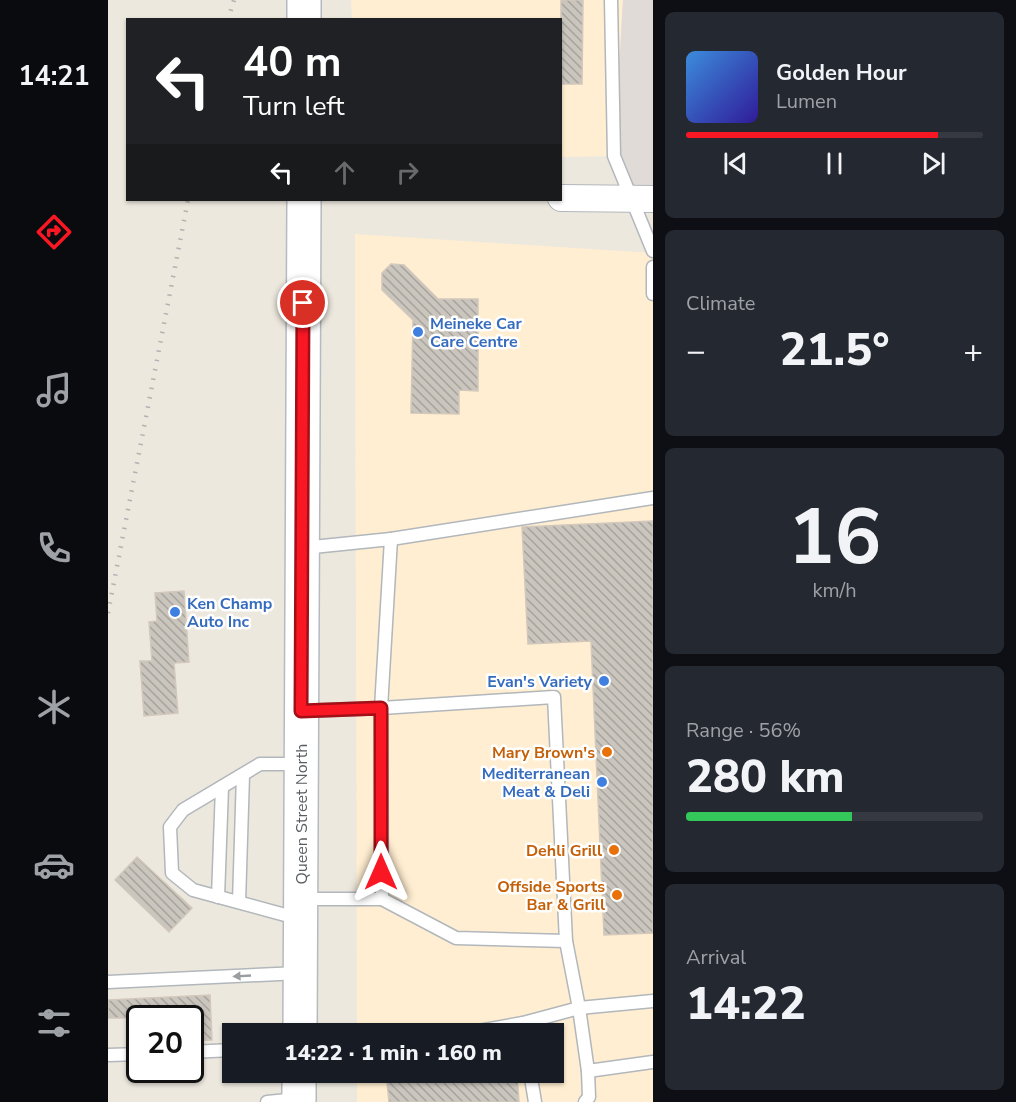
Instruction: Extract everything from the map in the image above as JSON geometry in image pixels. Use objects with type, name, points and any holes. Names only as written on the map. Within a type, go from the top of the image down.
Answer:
[{"type":"main road","points":[[304,0],[304,18]]},
{"type":"main road","name":"Queen Street North","points":[[300,1023],[304,201]]},
{"type":"street","points":[[562,198],[642,199]]},
{"type":"lane","points":[[611,0],[614,156],[642,199],[653,251]]},
{"type":"lane","points":[[653,267],[653,294]]},
{"type":"lane","points":[[302,549],[391,539],[653,498]]},
{"type":"lane","points":[[381,900],[381,708],[391,539]]},
{"type":"lane","points":[[301,711],[554,698],[566,940],[588,1071],[589,1097],[585,1102]]},
{"type":"lane","points":[[301,764],[260,764],[183,810],[170,828],[172,873],[193,890],[239,902],[300,909],[381,900],[456,938],[566,940]]},
{"type":"lane","points":[[239,902],[243,775]]},
{"type":"lane","points":[[218,897],[222,788]]},
{"type":"lane","points":[[108,982],[300,973]]},
{"type":"lane","points":[[538,1023],[579,1008],[653,1001]]},
{"type":"lane","points":[[204,1051],[222,1050]]},
{"type":"lane","points":[[108,1056],[126,1055]]},
{"type":"lane","points":[[588,1071],[653,1062]]},
{"type":"lane","points":[[532,1083],[535,1102]]},
{"type":"lane","points":[[267,1102],[299,1091]]},
{"type":"shaded area","points":[[351,0],[623,0],[614,156],[562,157],[562,18],[352,18]]},
{"type":"shaded area","points":[[623,0],[653,0],[653,199],[632,199],[614,156]]},
{"type":"shaded area","points":[[355,234],[653,253],[653,1102],[357,1102],[357,1083],[564,1083],[564,1023],[357,1023]]},
{"type":"building","points":[[561,0],[583,0],[582,84],[562,84]]},
{"type":"building","points":[[391,264],[404,265],[438,299],[478,299],[478,391],[459,390],[459,414],[411,413],[413,320],[382,290],[382,273]]},
{"type":"building","points":[[653,521],[653,933],[604,935],[591,641],[528,644],[522,527]]},
{"type":"building","points":[[184,591],[189,662],[174,663],[178,713],[144,716],[140,661],[152,661],[149,622],[157,621],[155,593]]},
{"type":"building","points":[[137,857],[192,908],[169,932],[115,880]]},
{"type":"building","points":[[210,995],[212,1040],[204,1040],[204,1005],[126,1005],[126,1018],[108,1018],[108,1000]]},
{"type":"building","points":[[387,1083],[518,1083],[519,1102],[389,1102]]},
{"type":"railway","points":[[229,18],[234,0]]},
{"type":"railway","points":[[108,613],[188,201]]},
{"type":"place","name":"Meineke Car Care Centre","points":[[418,332]]},
{"type":"place","name":"Ken Champ Auto Inc","points":[[175,612]]},
{"type":"place","name":"Evan's Variety","points":[[604,681]]},
{"type":"place","name":"Mary Brown's","points":[[607,752]]},
{"type":"place","name":"Mediterranean Meat & Deli","points":[[602,782]]},
{"type":"place","name":"Dehli Grill","points":[[614,850]]},
{"type":"place","name":"Offside Sports Bar & Grill","points":[[617,895]]},
{"type":"route","points":[[303,303],[301,711],[381,708],[381,872]]}]
